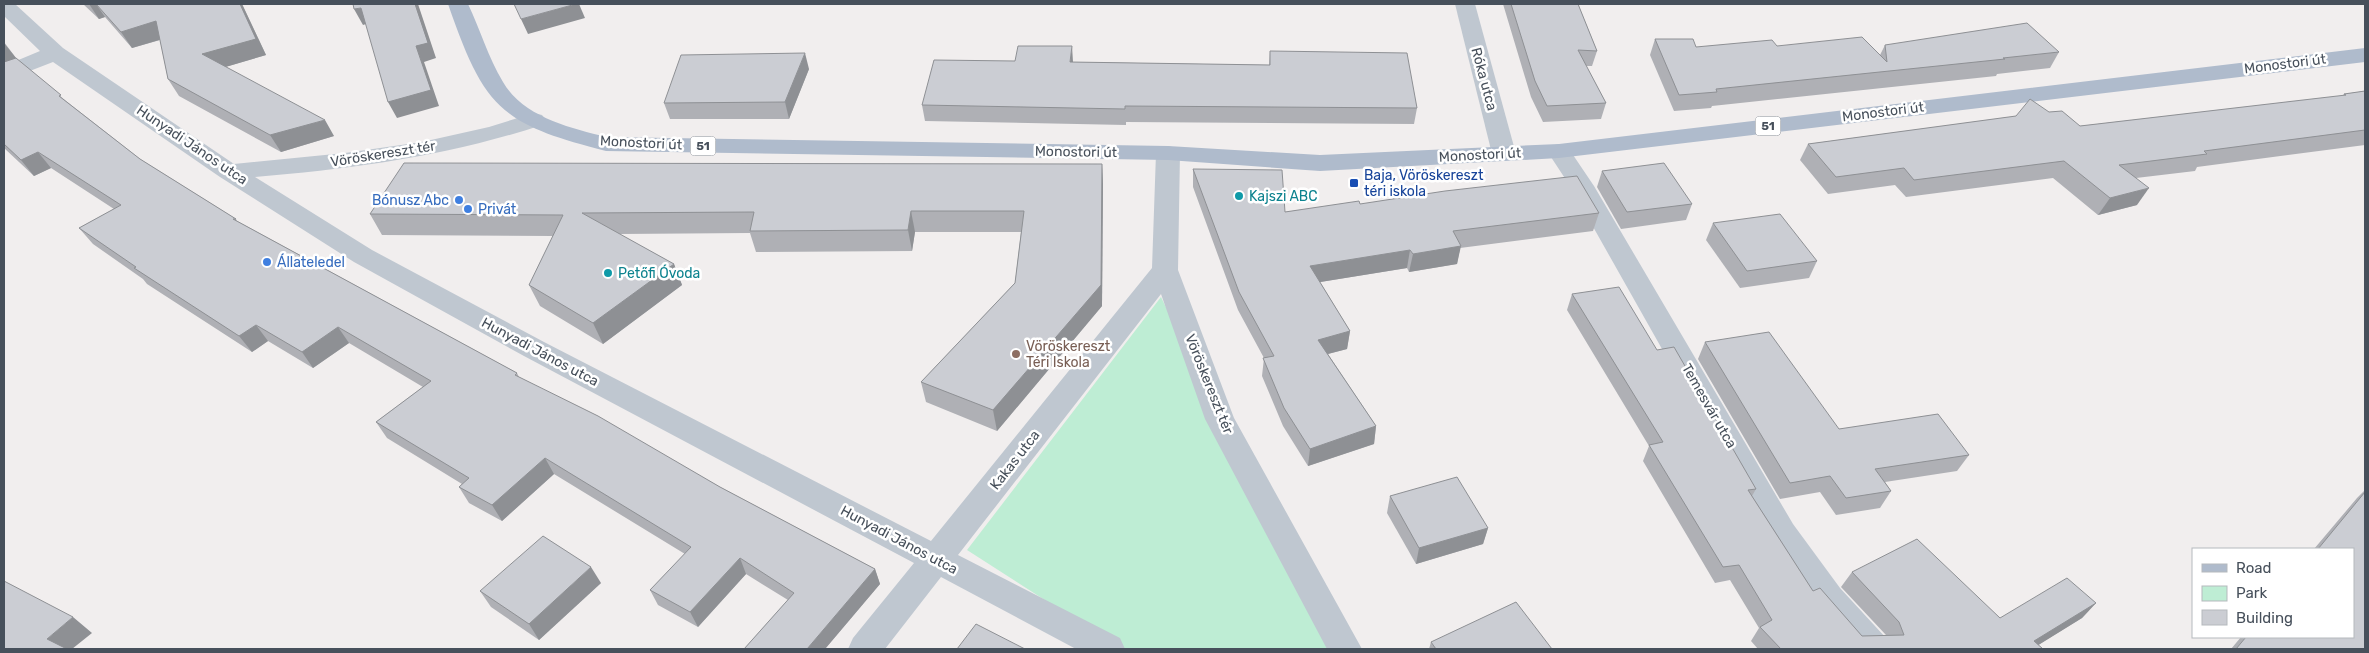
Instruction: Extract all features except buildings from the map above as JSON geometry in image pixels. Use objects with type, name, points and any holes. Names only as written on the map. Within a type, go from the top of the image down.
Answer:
[{"type":"main road","name":"51","points":[[458,4],[494,86],[513,107],[534,120]]},
{"type":"main road","name":"Monostori út","points":[[534,120],[553,129],[606,144],[1168,153],[1320,163],[1559,151],[2365,55]]},
{"type":"street","name":"Róka utca","points":[[1465,4],[1504,154]]},
{"type":"street","name":"Hunyadi János utca","points":[[4,5],[55,53],[229,172],[363,256],[534,349],[1108,649]]},
{"type":"street","points":[[4,74],[55,53]]},
{"type":"street","name":"Vöröskereszt tér","points":[[229,172],[348,161],[500,132],[534,120]]},
{"type":"street","name":"Temesvár utca","points":[[1559,151],[1582,186],[1782,533],[1828,598],[1874,649]]},
{"type":"street","name":"Vöröskereszt tér","points":[[1168,153],[1165,270],[1220,418],[1346,649]]},
{"type":"street","name":"Kakas utca","points":[[865,649],[1165,270]]},
{"type":"green space","points":[[1161,297],[1220,419],[1345,649],[1121,649],[967,550]]},
{"type":"place","name":"Baja, Vöröskereszt téri iskola","points":[[1354,183]]},
{"type":"place","name":"Kajszi ABC","points":[[1239,196]]},
{"type":"place","name":"Bónusz Abc","points":[[459,200]]},
{"type":"place","name":"Privát","points":[[468,209]]},
{"type":"place","name":"Állateledel","points":[[267,262]]},
{"type":"place","name":"Petőfi Óvoda","points":[[608,273]]},
{"type":"place","name":"Vöröskereszt Téri Iskola","points":[[1016,354]]}]
